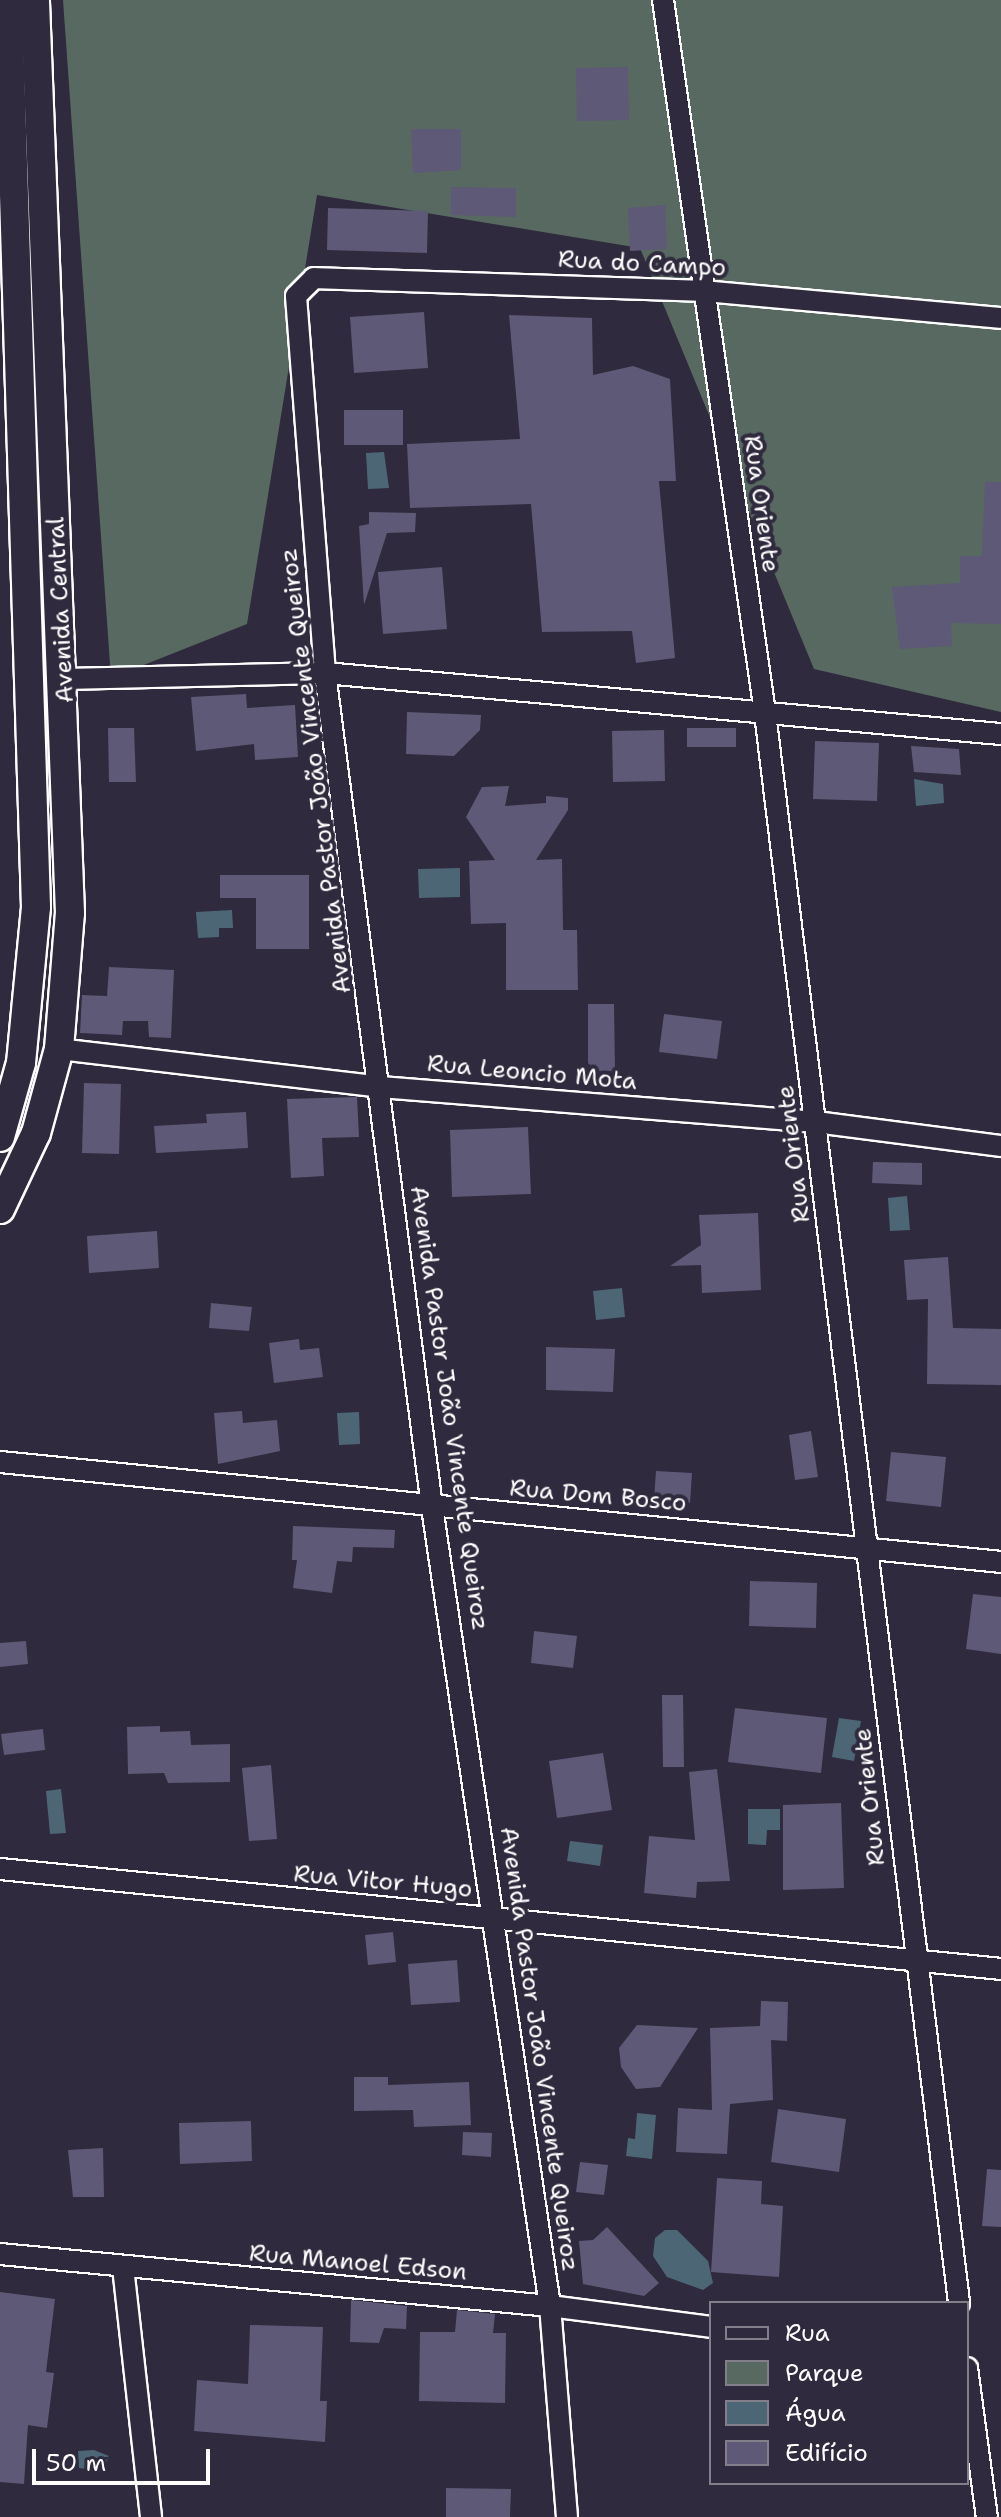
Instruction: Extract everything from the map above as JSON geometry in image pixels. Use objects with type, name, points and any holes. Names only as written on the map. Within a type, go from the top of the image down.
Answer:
[{"type":"main road","name":"Avenida Central","points":[[0,1137],[21,1063],[36,907],[8,254],[8,0]]},
{"type":"main road","name":"Avenida Central","points":[[0,1209],[36,1133],[59,1049],[70,913],[64,679],[35,0]]},
{"type":"street","name":"Rua Oriente","points":[[663,0],[765,713],[959,2301]]},
{"type":"street","name":"Rua do Campo","points":[[295,303],[299,290],[314,278],[704,291],[1001,318]]},
{"type":"street","name":"Avenida Pastor João Vincente Queiroz","points":[[295,303],[325,673],[381,1087],[432,1507],[550,2306],[567,2517]]},
{"type":"street","points":[[64,679],[325,673],[1001,734]]},
{"type":"street","name":"Rua Leoncio Mota","points":[[59,1049],[381,1087],[816,1122],[1001,1146]]},
{"type":"street","name":"Rua Dom Bosco","points":[[0,1462],[1001,1562]]},
{"type":"street","name":"Rua Vitor Hugo","points":[[0,1869],[1001,1969]]},
{"type":"street","name":"Rua Manoel Edson","points":[[0,2254],[550,2306],[709,2327]]},
{"type":"street","points":[[123,2267],[151,2517]]},
{"type":"street","points":[[969,2383],[987,2517]]},
{"type":"green space","points":[[63,0],[1001,0],[1001,712],[814,669],[640,248],[317,195],[247,624],[111,678]]},
{"type":"water","points":[[384,452],[389,488],[368,489],[366,453]]},
{"type":"water","points":[[914,779],[943,784],[944,803],[916,806]]},
{"type":"water","points":[[460,868],[460,897],[419,898],[418,869]]},
{"type":"water","points":[[232,910],[233,928],[219,928],[219,937],[198,938],[196,912]]},
{"type":"water","points":[[907,1196],[910,1230],[890,1231],[888,1198]]},
{"type":"water","points":[[622,1288],[625,1317],[596,1320],[593,1291]]},
{"type":"water","points":[[359,1412],[360,1444],[339,1445],[337,1413]]},
{"type":"water","points":[[839,1718],[861,1721],[854,1761],[832,1757]]},
{"type":"water","points":[[61,1789],[66,1833],[50,1834],[46,1791]]},
{"type":"water","points":[[748,1809],[780,1809],[780,1830],[767,1830],[766,1845],[748,1844]]},
{"type":"water","points":[[570,1841],[603,1845],[600,1866],[567,1861]]},
{"type":"water","points":[[637,2113],[656,2115],[652,2159],[626,2156],[628,2138],[635,2139]]},
{"type":"water","points":[[665,2230],[677,2230],[708,2261],[713,2283],[703,2290],[667,2277],[653,2256],[655,2238]]},
{"type":"water","points":[[94,2450],[109,2456],[102,2471],[79,2468],[78,2451]]},
{"type":"building","points":[[628,67],[629,120],[577,121],[576,68]]},
{"type":"building","points":[[411,129],[461,129],[461,170],[413,173]]},
{"type":"building","points":[[451,187],[516,188],[516,217],[451,215]]},
{"type":"building","points":[[665,205],[667,249],[630,251],[628,208]]},
{"type":"building","points":[[328,208],[428,211],[427,253],[327,250]]},
{"type":"building","points":[[424,312],[428,368],[354,373],[350,317]]},
{"type":"building","points":[[509,315],[592,318],[593,375],[633,366],[670,379],[676,481],[659,481],[675,658],[636,663],[632,631],[542,632],[531,504],[410,508],[407,444],[520,439]]},
{"type":"building","points":[[344,410],[403,410],[403,445],[344,445]]},
{"type":"building","points":[[985,482],[1001,482],[1001,624],[951,623],[952,646],[900,649],[892,587],[960,583],[960,556],[982,556]]},
{"type":"building","points":[[369,512],[416,513],[415,532],[387,533],[364,605],[359,526],[369,524]]},
{"type":"building","points":[[442,567],[447,629],[383,634],[378,572]]},
{"type":"building","points":[[246,694],[247,708],[295,705],[298,757],[255,760],[254,744],[196,751],[191,697]]},
{"type":"building","points":[[407,712],[481,715],[480,730],[454,756],[406,754]]},
{"type":"building","points":[[108,728],[134,728],[136,782],[109,782]]},
{"type":"building","points":[[687,728],[736,728],[736,747],[687,747]]},
{"type":"building","points":[[664,730],[665,781],[613,782],[612,731]]},
{"type":"building","points":[[815,741],[879,743],[877,801],[813,799]]},
{"type":"building","points":[[911,746],[959,749],[961,775],[914,772]]},
{"type":"building","points":[[509,786],[505,806],[546,803],[546,796],[568,798],[568,810],[536,860],[562,859],[563,930],[577,930],[578,990],[506,990],[506,923],[471,924],[469,861],[495,860],[466,817],[482,787]]},
{"type":"building","points":[[220,875],[309,875],[309,949],[256,949],[256,898],[220,898]]},
{"type":"building","points":[[109,967],[174,970],[171,1038],[149,1037],[148,1021],[123,1021],[122,1035],[80,1033],[82,995],[107,996]]},
{"type":"building","points":[[588,1004],[614,1004],[615,1071],[588,1071]]},
{"type":"building","points":[[664,1014],[722,1021],[717,1059],[659,1052]]},
{"type":"building","points":[[84,1083],[121,1084],[119,1154],[82,1153]]},
{"type":"building","points":[[357,1097],[359,1137],[322,1138],[324,1176],[291,1178],[287,1099]]},
{"type":"building","points":[[246,1112],[248,1148],[156,1153],[154,1126],[207,1123],[206,1114]]},
{"type":"building","points":[[528,1127],[531,1194],[452,1197],[450,1130]]},
{"type":"building","points":[[873,1162],[922,1163],[922,1185],[872,1183]]},
{"type":"building","points":[[758,1213],[761,1290],[702,1293],[701,1265],[670,1266],[701,1245],[699,1215]]},
{"type":"building","points":[[157,1231],[159,1268],[89,1273],[87,1236]]},
{"type":"building","points":[[948,1257],[953,1328],[1001,1329],[1001,1385],[927,1384],[928,1299],[907,1300],[904,1260]]},
{"type":"building","points":[[211,1303],[252,1307],[249,1331],[209,1328]]},
{"type":"building","points":[[299,1339],[300,1350],[319,1348],[323,1377],[274,1383],[269,1343]]},
{"type":"building","points":[[546,1347],[615,1349],[613,1392],[546,1390]]},
{"type":"building","points":[[242,1411],[243,1423],[277,1420],[280,1451],[218,1464],[214,1413]]},
{"type":"building","points":[[811,1431],[818,1477],[795,1480],[789,1435]]},
{"type":"building","points":[[891,1452],[946,1457],[941,1507],[886,1501]]},
{"type":"building","points":[[656,1471],[692,1473],[690,1503],[654,1500]]},
{"type":"building","points":[[293,1526],[395,1530],[394,1548],[353,1547],[352,1562],[337,1561],[332,1593],[293,1588],[297,1560],[292,1560]]},
{"type":"building","points":[[750,1581],[817,1583],[816,1628],[749,1626]]},
{"type":"building","points":[[973,1594],[1001,1597],[1001,1654],[966,1649]]},
{"type":"building","points":[[534,1631],[577,1636],[573,1668],[531,1663]]},
{"type":"building","points":[[26,1641],[28,1664],[0,1667],[0,1643]]},
{"type":"building","points":[[662,1695],[683,1695],[684,1767],[663,1767]]},
{"type":"building","points":[[735,1708],[827,1718],[821,1773],[728,1762]]},
{"type":"building","points":[[160,1726],[160,1732],[190,1731],[191,1745],[230,1744],[230,1782],[168,1783],[164,1773],[128,1774],[127,1727]]},
{"type":"building","points":[[43,1729],[45,1750],[4,1755],[1,1734]]},
{"type":"building","points":[[603,1753],[612,1810],[557,1818],[549,1761]]},
{"type":"building","points":[[271,1765],[277,1839],[249,1841],[242,1768]]},
{"type":"building","points":[[717,1769],[730,1881],[697,1882],[696,1898],[644,1893],[649,1836],[695,1840],[689,1772]]},
{"type":"building","points":[[841,1803],[844,1888],[783,1890],[783,1805]]},
{"type":"building","points":[[393,1932],[396,1962],[368,1965],[365,1935]]},
{"type":"building","points":[[457,1960],[460,2002],[411,2005],[408,1964]]},
{"type":"building","points":[[761,2001],[788,2002],[787,2041],[771,2040],[773,2100],[730,2104],[727,2154],[676,2152],[678,2108],[712,2110],[710,2028],[760,2026]]},
{"type":"building","points":[[637,2025],[698,2028],[660,2087],[636,2089],[621,2067],[619,2048]]},
{"type":"building","points":[[354,2077],[388,2077],[388,2085],[469,2082],[471,2125],[414,2127],[413,2110],[354,2111]]},
{"type":"building","points":[[778,2109],[846,2119],[839,2172],[771,2162]]},
{"type":"building","points":[[251,2121],[252,2161],[180,2164],[179,2123]]},
{"type":"building","points":[[463,2132],[492,2133],[491,2157],[462,2155]]},
{"type":"building","points":[[103,2148],[104,2197],[73,2197],[68,2150]]},
{"type":"building","points":[[580,2162],[608,2165],[604,2195],[576,2192]]},
{"type":"building","points":[[987,2169],[1001,2170],[1001,2227],[982,2226]]},
{"type":"building","points":[[717,2178],[762,2181],[761,2204],[783,2206],[779,2277],[711,2272]]},
{"type":"building","points":[[607,2227],[659,2283],[644,2296],[583,2284],[579,2241],[593,2240]]},
{"type":"building","points":[[0,2292],[55,2299],[46,2372],[54,2373],[47,2428],[28,2425],[24,2484],[0,2482]]},
{"type":"building","points":[[351,2300],[407,2306],[406,2329],[384,2328],[379,2343],[350,2342]]},
{"type":"building","points":[[457,2310],[495,2314],[493,2333],[506,2333],[505,2403],[419,2401],[420,2332],[455,2332]]},
{"type":"building","points":[[250,2325],[323,2327],[320,2401],[327,2401],[325,2442],[194,2431],[197,2380],[248,2384]]},
{"type":"building","points":[[446,2488],[511,2489],[510,2517],[446,2517]]}]
